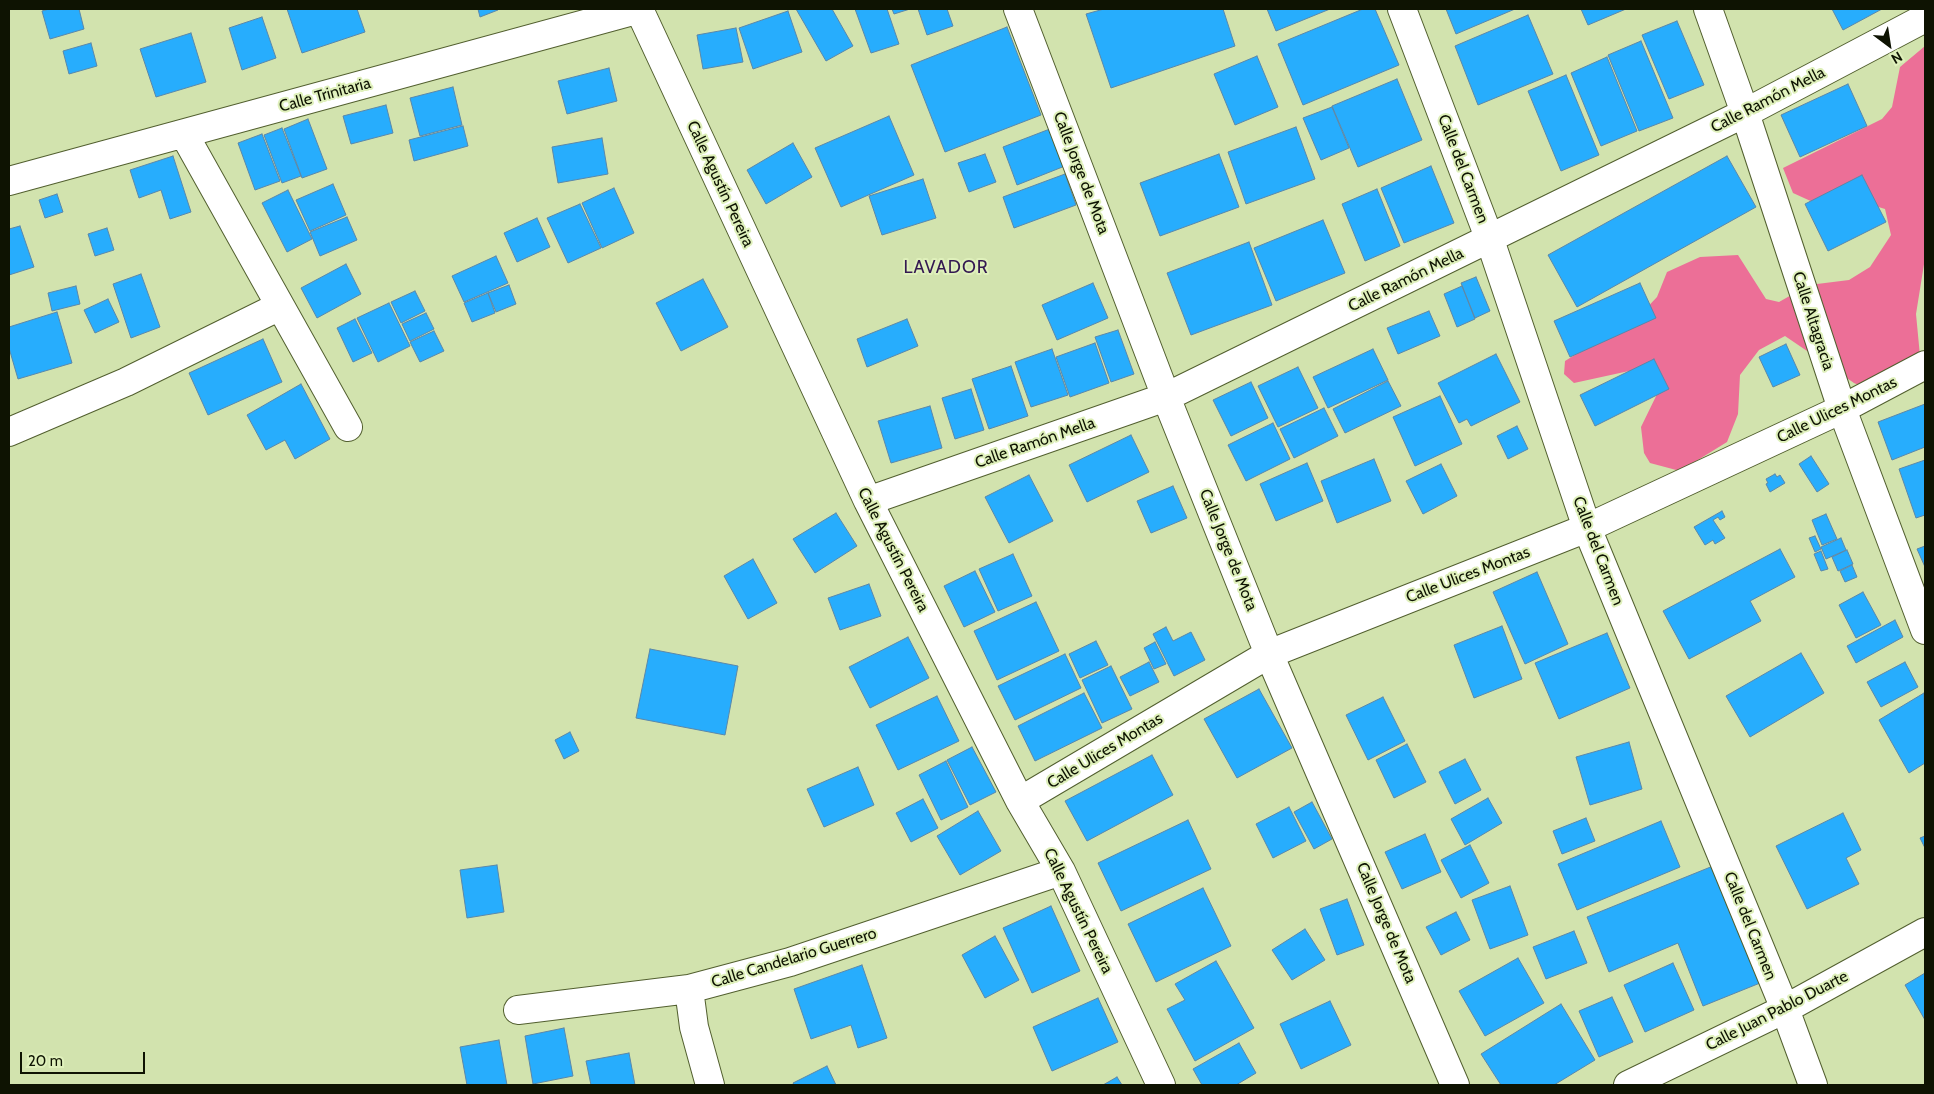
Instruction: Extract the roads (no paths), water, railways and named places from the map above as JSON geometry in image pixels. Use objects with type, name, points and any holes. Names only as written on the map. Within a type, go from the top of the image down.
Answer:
[{"type":"street","name":"Calle Trinitaria","points":[[9,182],[639,9]]},
{"type":"street","name":"Calle Agustín Pereira","points":[[639,9],[868,502],[1020,801],[1061,871],[1161,1085]]},
{"type":"street","name":"Calle Jorge de Mota","points":[[1018,9],[1166,397],[1269,654],[1455,1085]]},
{"type":"street","name":"Calle del Carmen","points":[[1402,9],[1490,240],[1587,528],[1785,1009],[1813,1085]]},
{"type":"street","name":"Calle Altagracia","points":[[1708,9],[1745,113],[1842,409],[1925,630]]},
{"type":"street","name":"Calle Ramón Mella","points":[[868,502],[1166,397],[1490,240],[1745,113],[1925,18]]},
{"type":"street","points":[[184,134],[348,427]]},
{"type":"street","points":[[9,432],[126,382],[280,306]]},
{"type":"street","name":"Calle Ulices Montas","points":[[1020,801],[1269,654],[1587,528],[1842,409],[1925,365]]},
{"type":"street","name":"Calle Candelario Guerrero","points":[[518,1010],[689,989],[790,962],[1061,871]]},
{"type":"street","name":"Calle Juan Pablo Duarte","points":[[1628,1085],[1785,1009],[1925,932]]},
{"type":"street","points":[[689,989],[694,1027],[710,1085]]},
{"type":"district","name":"LAVADOR","points":[[946,268]]}]
